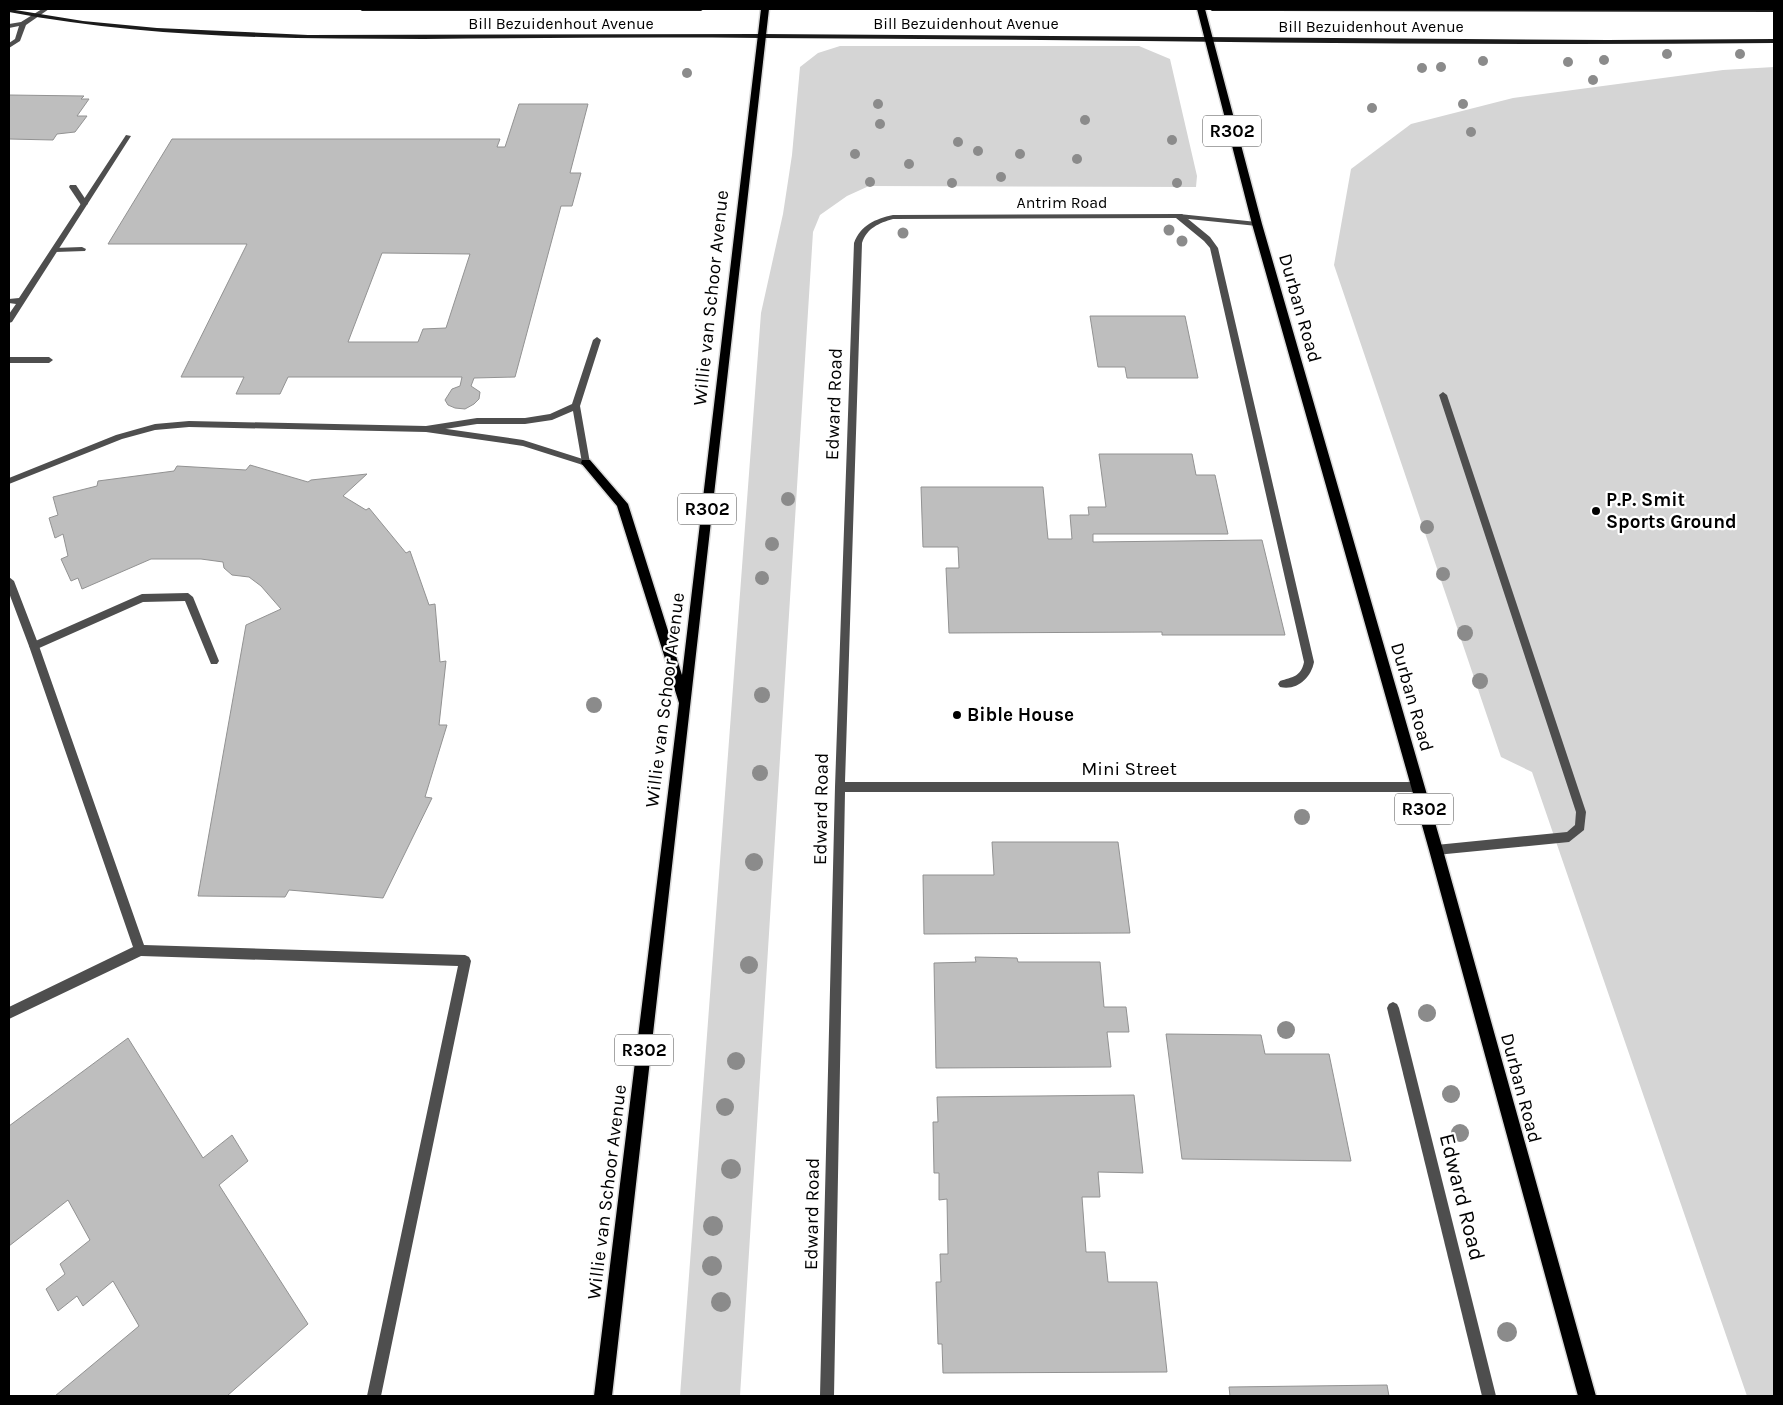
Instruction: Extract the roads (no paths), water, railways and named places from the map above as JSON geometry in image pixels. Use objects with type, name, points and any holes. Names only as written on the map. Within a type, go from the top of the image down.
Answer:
[{"type":"main road","name":"Bill Bezuidenhout Avenue","points":[[362,9],[701,9]]},
{"type":"main road","name":"Willie van Schoor Avenue","points":[[603,1396],[685,704],[760,36],[765,9]]},
{"type":"main road","name":"Durban Road","points":[[1201,9],[1257,224],[1436,850],[1587,1396]]},
{"type":"main road","name":"Bill Bezuidenhout Avenue","points":[[1212,9],[1774,10]]},
{"type":"main road","name":"Bill Bezuidenhout Avenue","points":[[9,10],[88,24],[246,36],[760,36],[1608,42],[1774,41]]},
{"type":"main road","points":[[586,463],[622,504],[685,704]]},
{"type":"street","points":[[9,26],[23,24],[46,9]]},
{"type":"street","points":[[9,46],[18,40],[23,24]]},
{"type":"street","points":[[9,320],[128,136]]},
{"type":"street","points":[[74,187],[84,203]]},
{"type":"street","points":[[1179,216],[1207,239],[1214,248],[1309,662],[1308,670],[1304,676],[1296,682],[1283,684]]},
{"type":"street","name":"Antrim Road","points":[[869,226],[880,220],[893,217],[1179,216],[1257,224]]},
{"type":"street","name":"Edward Road","points":[[827,1396],[840,787],[858,243],[861,234],[869,226]]},
{"type":"street","points":[[55,250],[82,249]]},
{"type":"street","points":[[9,301],[21,301]]},
{"type":"street","points":[[9,482],[119,437],[155,428],[189,424],[426,429],[523,443],[586,463],[576,406],[597,340]]},
{"type":"street","points":[[9,360],[48,360]]},
{"type":"street","points":[[1436,850],[1569,837],[1580,827],[1581,812],[1443,396]]},
{"type":"street","points":[[426,429],[477,421],[525,421],[543,418],[576,406]]},
{"type":"street","points":[[9,581],[34,646],[140,950]]},
{"type":"street","points":[[34,646],[142,598],[188,597],[214,661]]},
{"type":"street","name":"Mini Street","points":[[840,787],[1418,787]]},
{"type":"street","points":[[9,1014],[140,950],[465,961],[374,1396]]},
{"type":"street","name":"Edward Road","points":[[1393,1008],[1489,1396]]},
{"type":"place","name":"P.P. Smit Sports Ground","points":[[1596,511]]},
{"type":"place","name":"Bible House","points":[[957,715]]}]
